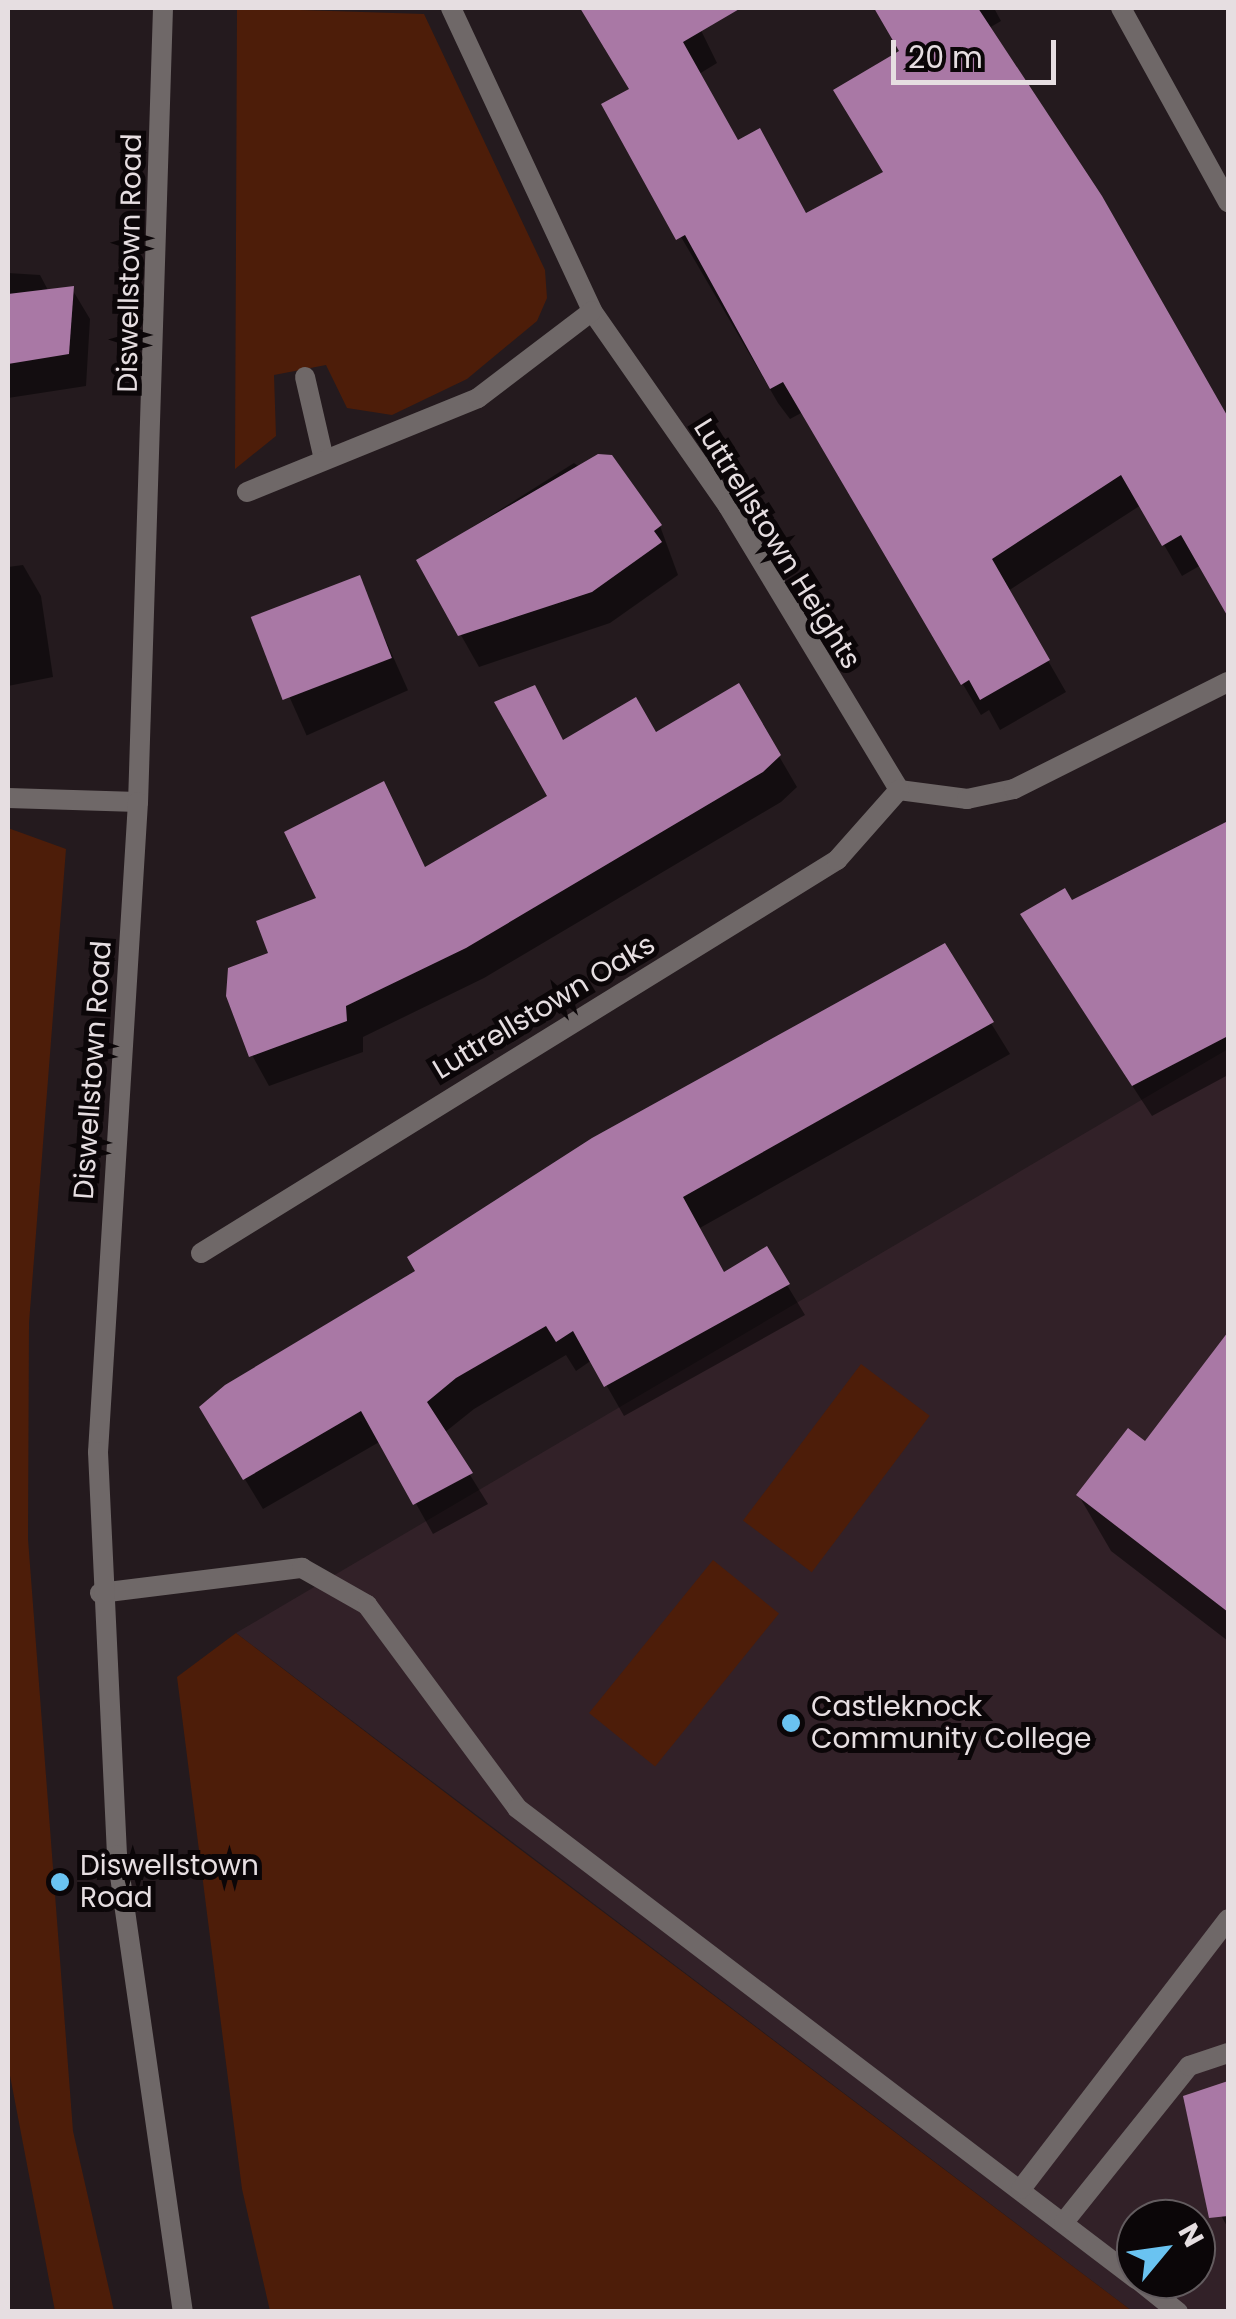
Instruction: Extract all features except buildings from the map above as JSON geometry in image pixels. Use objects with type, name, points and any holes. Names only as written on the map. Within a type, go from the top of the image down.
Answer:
[{"type":"street","name":"Diswellstown Road","points":[[162,8],[138,802],[98,1452],[100,1593],[132,1984],[184,2312]]},
{"type":"street","name":"Luttrellstown Heights","points":[[451,8],[592,312],[728,506],[899,790]]},
{"type":"street","points":[[1121,8],[1228,202]]},
{"type":"street","points":[[247,492],[323,456],[397,436],[478,398],[592,312]]},
{"type":"street","points":[[305,378],[323,456]]},
{"type":"street","points":[[899,790],[967,799],[1014,789],[1228,682]]},
{"type":"street","name":"Luttrellstown Oaks","points":[[202,1254],[837,860],[899,790]]},
{"type":"street","points":[[8,798],[138,802]]},
{"type":"street","points":[[100,1593],[302,1568],[367,1605],[517,1808],[1116,2263]]},
{"type":"street","points":[[1021,2189],[1228,1919]]},
{"type":"street","points":[[1064,2222],[1189,2066],[1228,2053]]},
{"type":"shaded area","points":[[237,8],[424,14],[545,270],[547,298],[537,321],[467,379],[392,415],[347,408],[326,365],[274,375],[276,436],[235,469]]},
{"type":"shaded area","points":[[8,828],[66,849],[29,1323],[28,1539],[73,2131],[114,2311],[55,2311],[8,2065]]},
{"type":"shaded area","name":"Castleknock Community College","points":[[1228,1049],[1228,2311],[1132,2311],[1116,2299],[1216,2299],[1216,2199],[1116,2199],[1116,2299],[236,1633]]},
{"type":"shaded area","points":[[861,1364],[930,1416],[812,1572],[743,1521]]},
{"type":"shaded area","points":[[713,1560],[779,1613],[655,1767],[589,1713]]},
{"type":"shaded area","points":[[236,1633],[1132,2311],[270,2311],[242,2189],[177,1677]]},
{"type":"place","name":"Castleknock Community College","points":[[791,1723]]},
{"type":"place","name":"Diswellstown Road","points":[[60,1882]]}]
